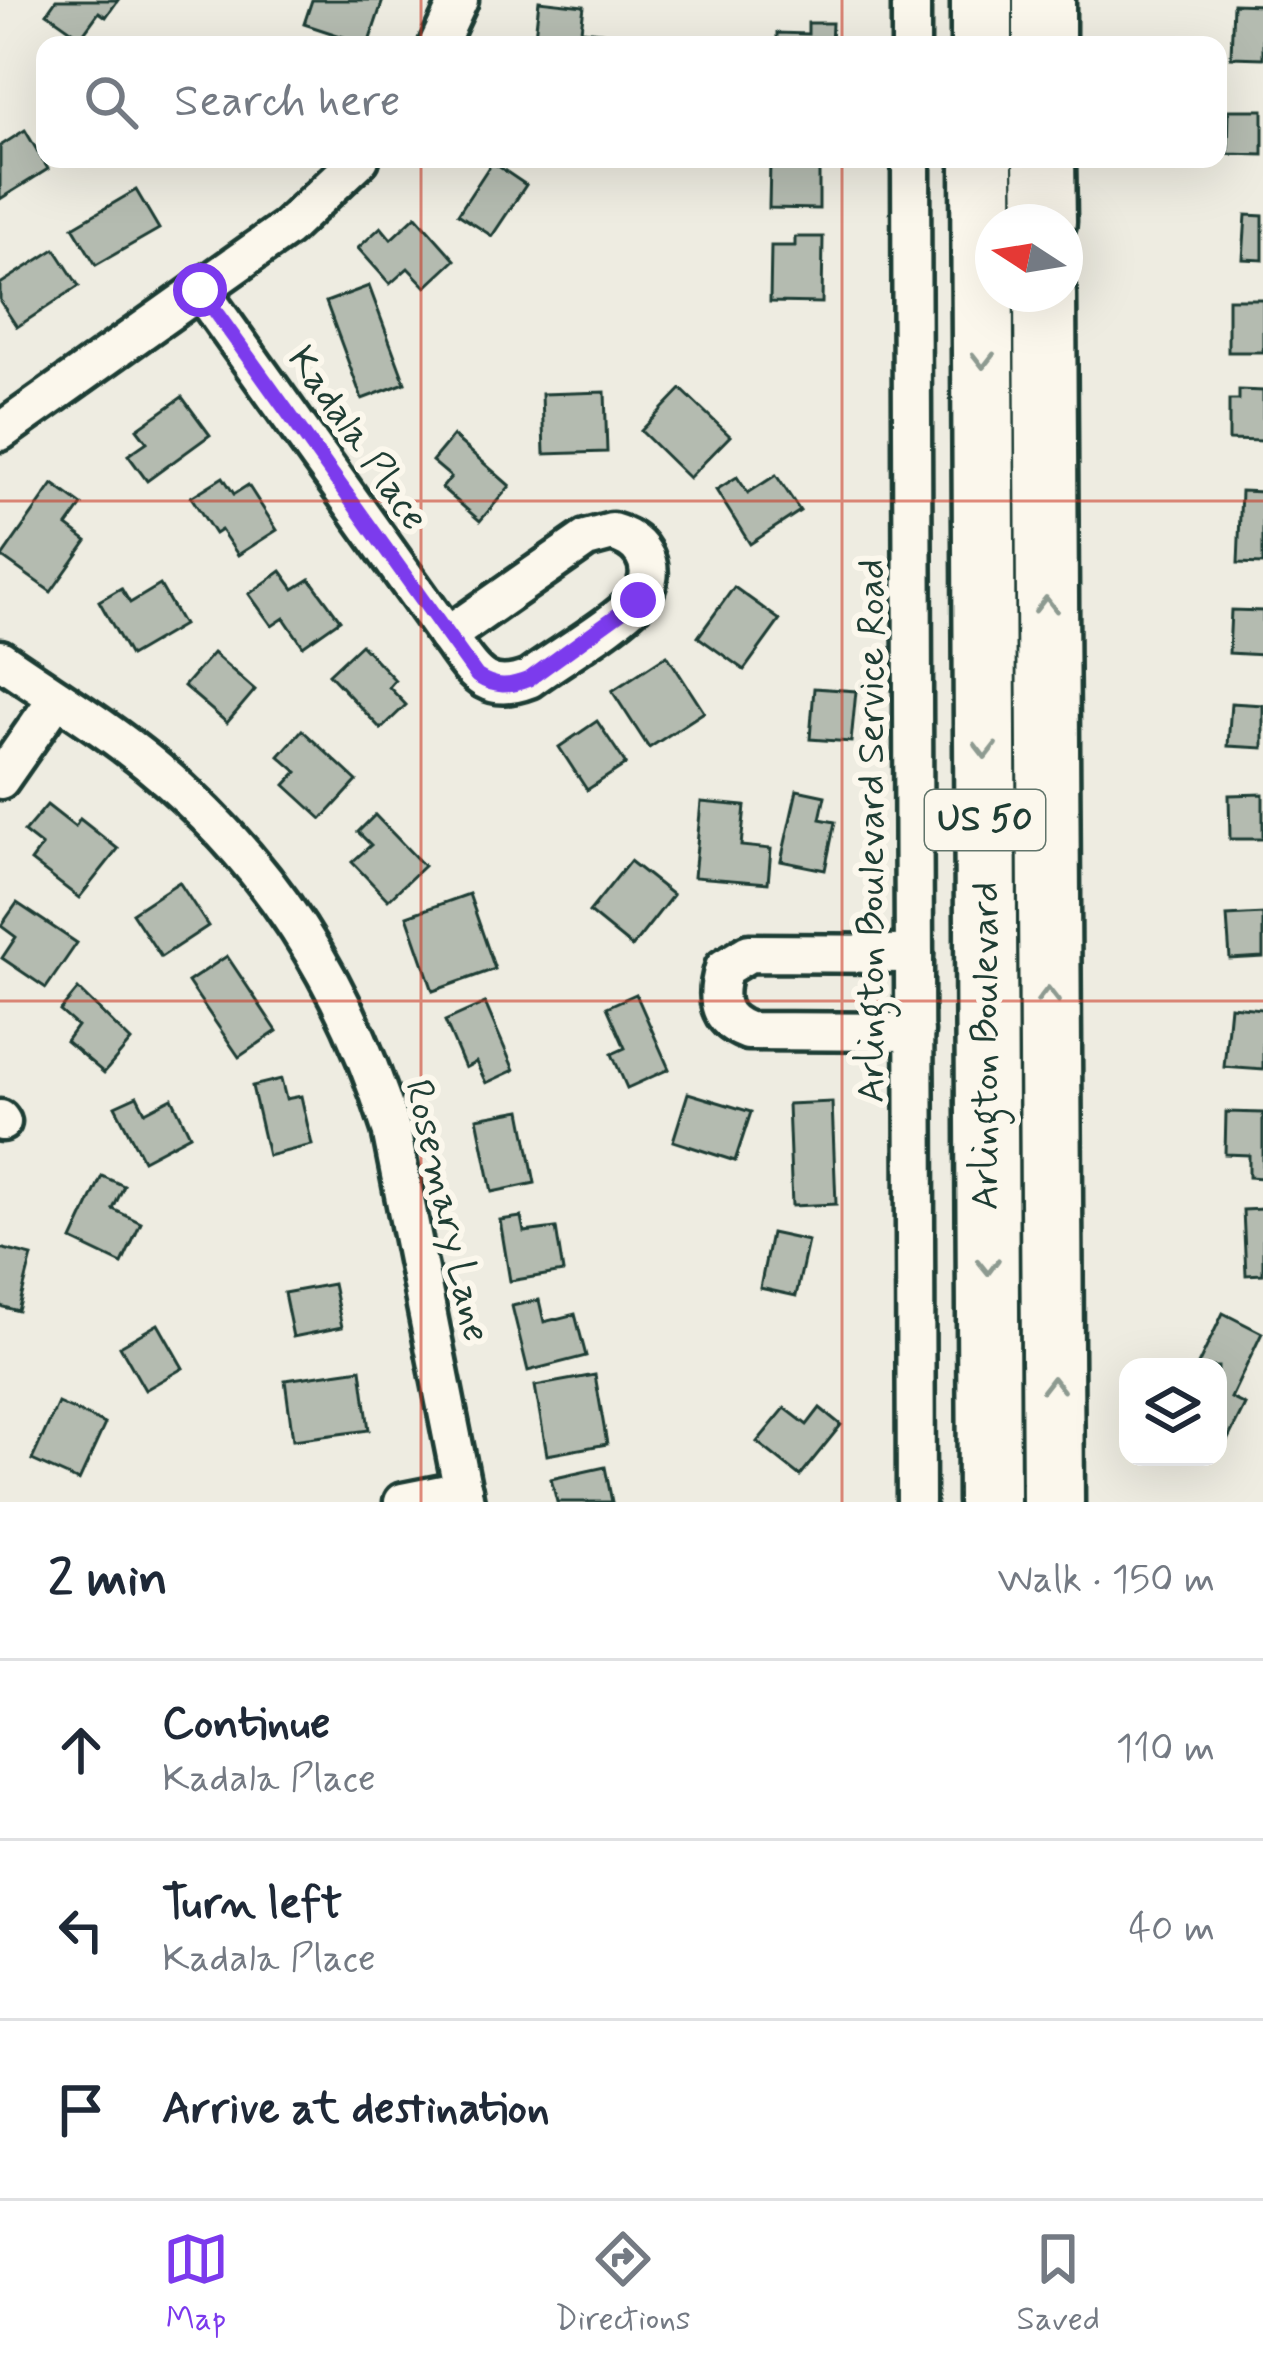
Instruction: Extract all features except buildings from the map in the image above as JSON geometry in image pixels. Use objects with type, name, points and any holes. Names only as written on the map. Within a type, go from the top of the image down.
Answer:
[{"type":"highway","points":[[982,0],[982,36]]},
{"type":"highway","points":[[1044,0],[1044,36]]},
{"type":"highway","name":"Arlington Boulevard","points":[[982,168],[989,1502]]},
{"type":"highway","points":[[1044,168],[1045,204]]},
{"type":"highway","name":"Arlington Boulevard","points":[[1045,312],[1053,1502]]},
{"type":"street","points":[[442,36],[459,0]]},
{"type":"street","points":[[911,0],[911,36]]},
{"type":"street","points":[[0,432],[287,228],[350,168]]},
{"type":"street","name":"Arlington Boulevard Service Road","points":[[911,168],[916,1502]]},
{"type":"street","name":"Kadala Place","points":[[200,290],[447,637],[477,676],[489,684],[510,687],[529,679],[638,600],[649,575],[647,561],[626,536],[598,534],[447,637]]},
{"type":"street","name":"Rosemary Lane","points":[[0,659],[149,763],[224,832],[296,919],[341,999],[391,1129],[464,1496]]},
{"type":"street","points":[[0,780],[56,698]]},
{"type":"street","points":[[914,954],[748,953],[724,968],[718,987],[724,1018],[748,1031],[915,1032]]},
{"type":"street","points":[[403,1502],[464,1496]]},
{"type":"route","points":[[200,290],[477,676],[489,684],[510,687],[529,679],[638,600]]}]
